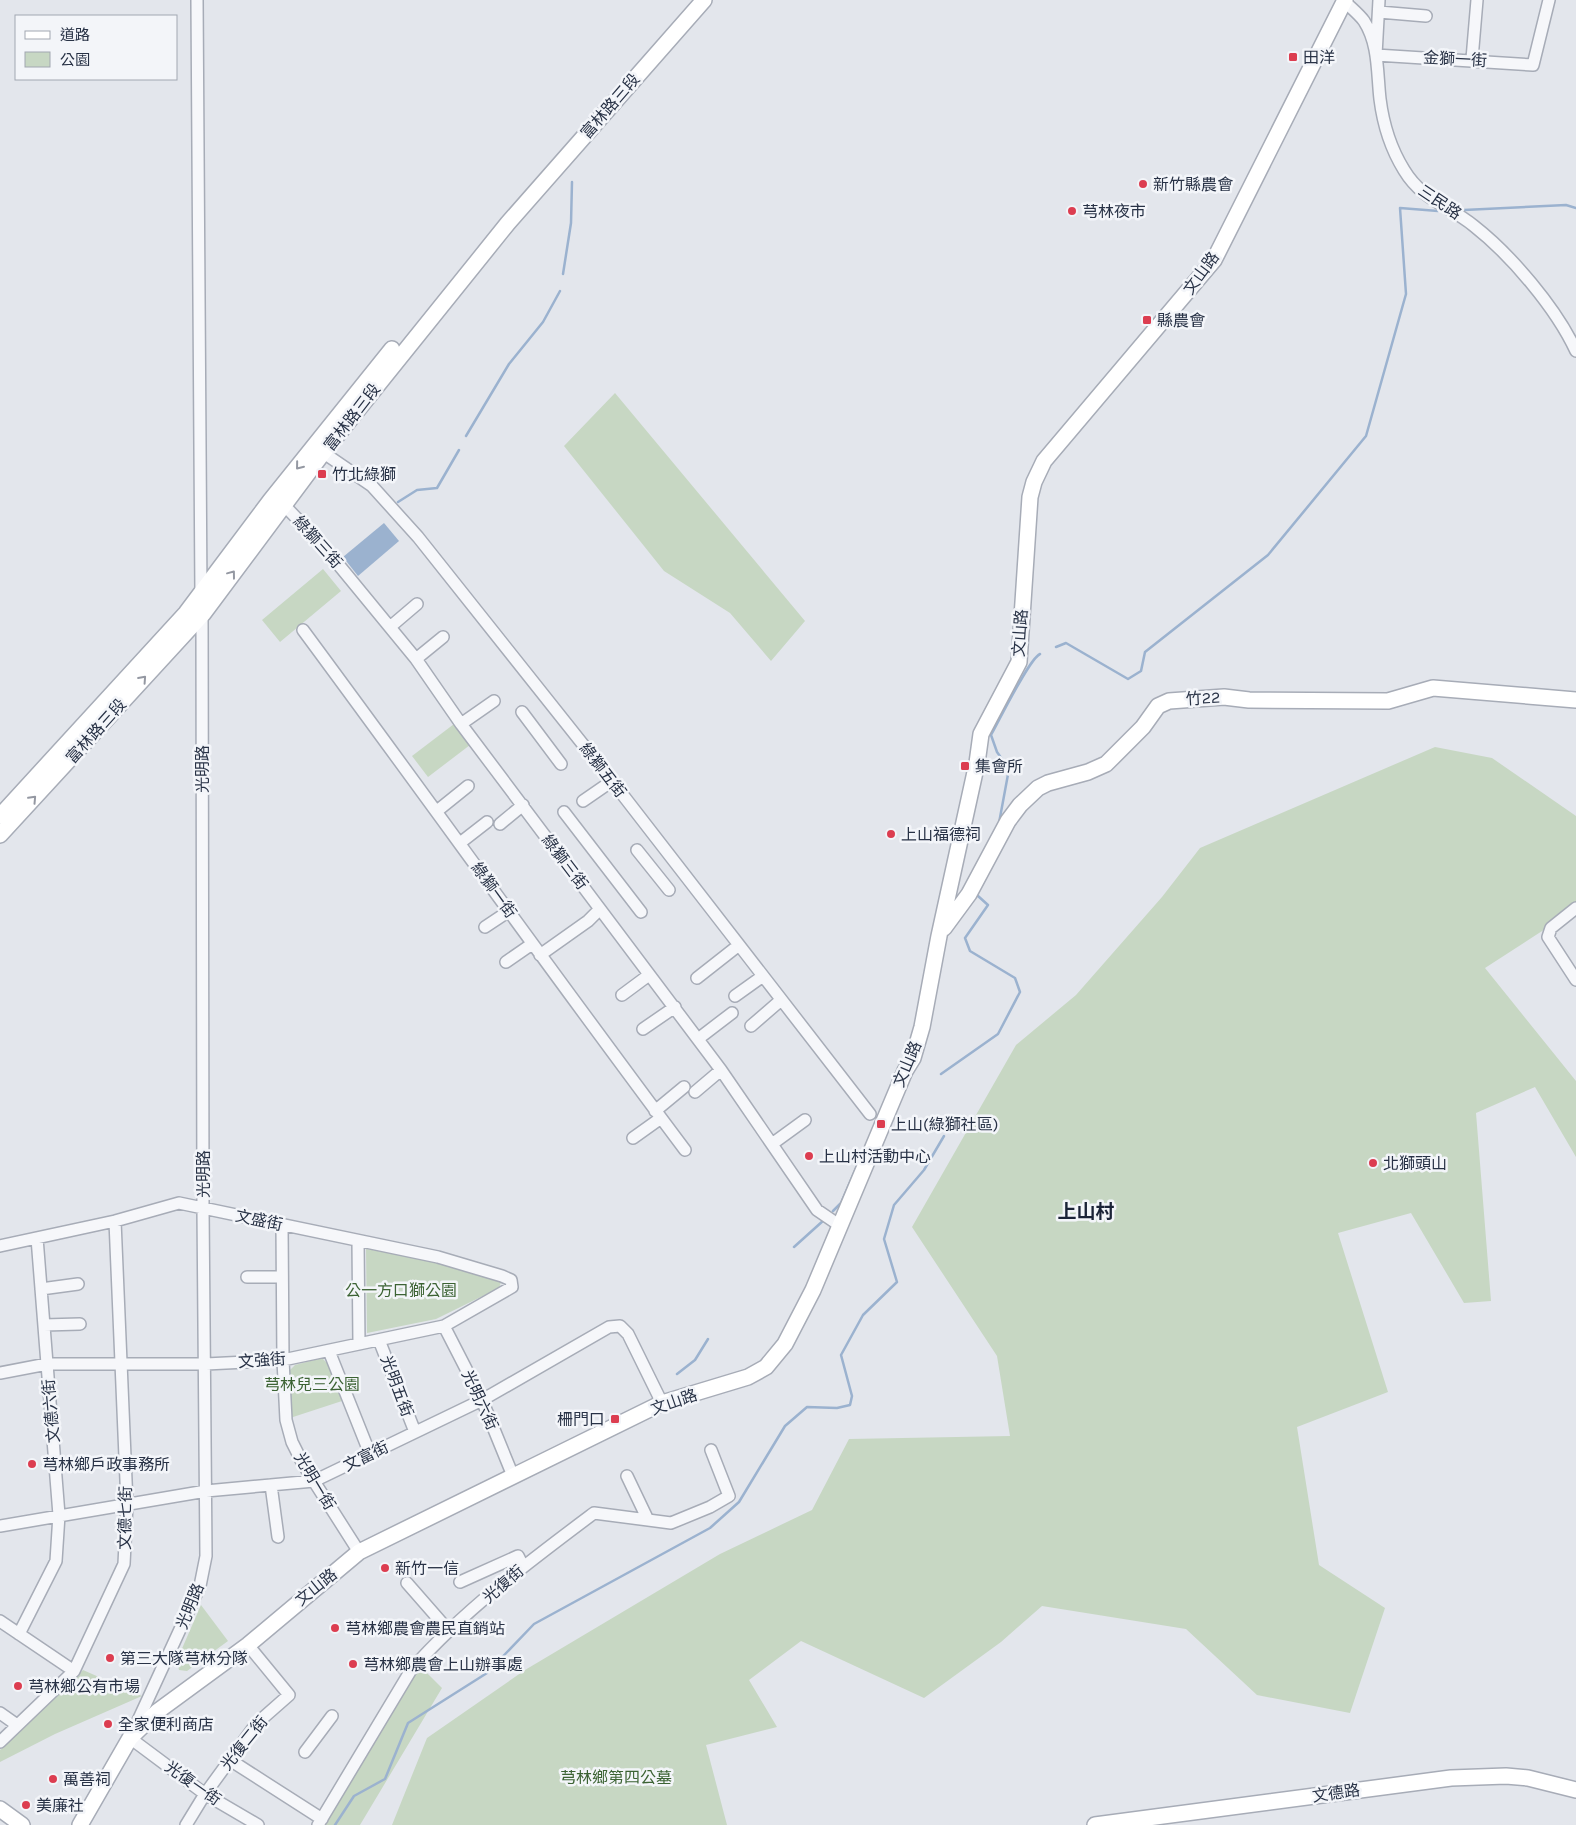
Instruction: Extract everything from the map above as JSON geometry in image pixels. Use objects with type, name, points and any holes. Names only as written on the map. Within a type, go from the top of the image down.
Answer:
[{"type":"main road","name":"富林路三段","points":[[0,835],[203,614],[284,505],[319,450],[500,217],[690,0]]},
{"type":"main road","name":"富林路三段","points":[[0,816],[186,614],[200,594],[508,223],[704,0]]},
{"type":"main road","name":"文山路","points":[[80,1825],[130,1738],[158,1711],[248,1645],[359,1552],[662,1403],[748,1378],[766,1367],[778,1354],[813,1290],[912,1058],[926,1010],[939,936],[977,763],[981,734],[1019,662],[1030,498],[1034,482],[1044,461],[1214,260],[1344,1]]},
{"type":"main road","name":"竹22","points":[[939,936],[969,894],[1008,821],[1020,805],[1038,788],[1048,783],[1088,772],[1106,764],[1142,727],[1158,706],[1169,701],[1224,697],[1248,700],[1388,701],[1432,688],[1576,700]]},
{"type":"main road","name":"文德路","points":[[1095,1825],[1451,1778],[1506,1776],[1528,1778],[1576,1790]]},
{"type":"main road","points":[[0,1810],[22,1825]]},
{"type":"street","name":"光明路","points":[[130,1738],[200,1586],[206,1556],[206,1364],[203,1208],[203,614],[200,594],[197,0]]},
{"type":"street","points":[[1472,59],[1477,0]]},
{"type":"street","name":"金獅一街","points":[[1376,56],[1472,59],[1533,65],[1549,0]]},
{"type":"street","name":"三民路","points":[[1344,1],[1364,21],[1376,56],[1380,101],[1390,140],[1403,168],[1416,188],[1475,226],[1497,246],[1539,292],[1564,327],[1576,351]]},
{"type":"street","points":[[1376,56],[1379,6],[1426,16]]},
{"type":"street","name":"綠獅五街","points":[[319,450],[372,486],[418,537],[612,781],[870,1114]]},
{"type":"street","name":"綠獅三街","points":[[284,505],[324,547],[416,659],[461,724],[721,1070],[817,1210],[839,1226]]},
{"type":"street","points":[[390,627],[417,604]]},
{"type":"street","name":"綠獅一街","points":[[303,630],[685,1150]]},
{"type":"street","points":[[416,659],[443,637]]},
{"type":"street","points":[[461,724],[494,700]]},
{"type":"street","points":[[522,712],[561,764]]},
{"type":"street","points":[[583,802],[612,781]]},
{"type":"street","points":[[437,811],[468,786]]},
{"type":"street","points":[[500,824],[523,805]]},
{"type":"street","points":[[564,812],[641,912]]},
{"type":"street","points":[[460,844],[487,822]]},
{"type":"street","points":[[637,850],[669,890]]},
{"type":"street","points":[[540,955],[588,921],[600,908]]},
{"type":"street","points":[[1576,908],[1551,928],[1548,937],[1576,980]]},
{"type":"street","points":[[485,927],[508,911]]},
{"type":"street","points":[[506,962],[532,944]]},
{"type":"street","points":[[697,978],[739,945]]},
{"type":"street","points":[[622,995],[649,975]]},
{"type":"street","points":[[735,996],[763,976]]},
{"type":"street","points":[[751,1026],[781,1000]]},
{"type":"street","points":[[644,1029],[675,1007]]},
{"type":"street","points":[[698,1039],[732,1013]]},
{"type":"street","points":[[633,1138],[689,1090],[721,1070]]},
{"type":"street","points":[[772,1144],[806,1120]]},
{"type":"street","name":"文盛街","points":[[0,1246],[115,1220],[179,1203],[438,1257],[502,1276],[510,1280],[512,1287]]},
{"type":"street","name":"文德七街","points":[[0,1742],[74,1671],[124,1564],[127,1504],[115,1220]]},
{"type":"street","name":"光明一街","points":[[282,1225],[283,1360],[286,1420],[296,1450],[359,1552]]},
{"type":"street","name":"文德六街","points":[[20,1634],[56,1561],[59,1515],[37,1238]]},
{"type":"street","points":[[358,1241],[359,1344]]},
{"type":"street","points":[[247,1277],[282,1277]]},
{"type":"street","points":[[41,1289],[78,1284]]},
{"type":"street","name":"文強街","points":[[0,1373],[47,1364],[206,1364],[283,1360],[444,1326],[512,1287]]},
{"type":"street","points":[[44,1325],[80,1324]]},
{"type":"street","name":"光明六街","points":[[444,1326],[482,1400],[513,1476]]},
{"type":"street","name":"文富街","points":[[0,1526],[206,1492],[314,1481],[482,1400],[609,1327],[620,1326],[628,1334],[662,1403]]},
{"type":"street","name":"光明五街","points":[[379,1340],[415,1432]]},
{"type":"street","points":[[329,1351],[370,1454]]},
{"type":"street","name":"光復街","points":[[320,1822],[411,1670],[449,1631],[523,1566],[594,1513],[671,1523],[710,1507],[729,1496],[712,1450]]},
{"type":"street","points":[[627,1476],[648,1520]]},
{"type":"street","points":[[271,1485],[278,1537]]},
{"type":"street","points":[[460,1582],[518,1556],[523,1566]]},
{"type":"street","points":[[407,1583],[449,1631]]},
{"type":"street","points":[[0,1621],[74,1671]]},
{"type":"street","name":"光復二街","points":[[186,1825],[205,1794],[256,1724],[289,1695],[248,1645]]},
{"type":"street","points":[[0,1713],[17,1725]]},
{"type":"street","points":[[305,1752],[332,1716]]},
{"type":"street","name":"光復一街","points":[[130,1738],[205,1794],[252,1824]]},
{"type":"street","points":[[230,1760],[320,1822]]},
{"type":"green space","points":[[615,393],[805,621],[771,661],[730,613],[664,571],[564,446]]},
{"type":"green space","points":[[323,569],[341,591],[280,642],[262,620]]},
{"type":"green space","points":[[454,724],[470,745],[428,777],[412,756]]},
{"type":"green space","name":"芎林鄉第四公墓","points":[[1435,747],[1492,758],[1576,816],[1576,909],[1485,968],[1576,1081],[1576,1157],[1535,1087],[1476,1113],[1491,1301],[1464,1303],[1411,1213],[1338,1233],[1388,1392],[1297,1427],[1319,1565],[1385,1608],[1350,1713],[1257,1695],[1186,1629],[1042,1606],[1001,1642],[924,1698],[801,1641],[749,1680],[777,1727],[706,1745],[727,1825],[392,1825],[427,1738],[525,1670],[720,1554],[812,1510],[849,1439],[1010,1436],[997,1356],[912,1227],[1016,1045],[1076,995],[1162,897],[1200,848]]},
{"type":"green space","name":"公一方口獅公園","points":[[366,1249],[433,1260],[497,1278],[501,1282],[499,1288],[436,1319],[367,1333]]},
{"type":"green space","name":"芎林兒三公園","points":[[322,1358],[328,1364],[342,1401],[290,1418],[289,1371],[295,1365]]},
{"type":"green space","points":[[201,1605],[228,1641],[187,1671],[179,1670],[177,1660]]},
{"type":"green space","points":[[420,1666],[442,1688],[360,1825],[320,1825]]},
{"type":"green space","points":[[83,1670],[142,1696],[55,1734],[0,1762],[0,1750]]},
{"type":"water","points":[[384,523],[399,541],[358,576],[343,557]]},
{"type":"waterway","points":[[563,274],[571,223],[572,182]]},
{"type":"waterway","points":[[1464,210],[1566,205],[1576,208]]},
{"type":"waterway","points":[[1056,647],[1066,643],[1128,679],[1141,671],[1145,652],[1268,555],[1366,436],[1406,294],[1400,208],[1438,211]]},
{"type":"waterway","points":[[466,436],[509,364],[543,322],[560,291]]},
{"type":"waterway","points":[[398,502],[417,490],[437,488],[459,450]]},
{"type":"waterway","points":[[999,823],[1009,769],[997,752],[991,735],[1022,678],[1035,658],[1040,654]]},
{"type":"waterway","points":[[941,1074],[998,1034],[1020,992],[1015,978],[970,951],[965,938],[988,905],[978,896]]},
{"type":"waterway","points":[[335,1825],[354,1796],[385,1779],[408,1723],[487,1673],[534,1624],[710,1528],[739,1502],[785,1426],[807,1407],[837,1408],[850,1405],[852,1396],[841,1355],[863,1315],[897,1282],[884,1239],[894,1205],[924,1170],[944,1136]]},
{"type":"waterway","points":[[833,1211],[841,1203],[857,1166]]},
{"type":"waterway","points":[[794,1247],[824,1220]]},
{"type":"waterway","points":[[677,1374],[695,1360],[708,1339]]},
{"type":"place","name":"田洋","points":[[1293,57]]},
{"type":"place","name":"新竹縣農會","points":[[1143,184]]},
{"type":"place","name":"芎林夜市","points":[[1072,211]]},
{"type":"place","name":"縣農會","points":[[1147,320]]},
{"type":"place","name":"竹北綠獅","points":[[322,474]]},
{"type":"place","name":"集會所","points":[[965,766]]},
{"type":"place","name":"上山福德祠","points":[[891,834]]},
{"type":"place","name":"上山(綠獅社區)","points":[[881,1124]]},
{"type":"place","name":"上山村活動中心","points":[[809,1156]]},
{"type":"place","name":"北獅頭山","points":[[1373,1163]]},
{"type":"place","name":"柵門口","points":[[615,1419]]},
{"type":"place","name":"芎林鄉戶政事務所","points":[[32,1464]]},
{"type":"place","name":"新竹一信","points":[[385,1568]]},
{"type":"place","name":"芎林鄉農會農民直銷站","points":[[335,1628]]},
{"type":"place","name":"第三大隊芎林分隊","points":[[110,1658]]},
{"type":"place","name":"芎林鄉農會上山辦事處","points":[[353,1664]]},
{"type":"place","name":"芎林鄉公有市場","points":[[18,1686]]},
{"type":"place","name":"全家便利商店","points":[[108,1724]]},
{"type":"place","name":"萬善祠","points":[[53,1779]]},
{"type":"place","name":"美廉社","points":[[26,1805]]},
{"type":"district","name":"上山村","points":[[1086,1212]]}]
